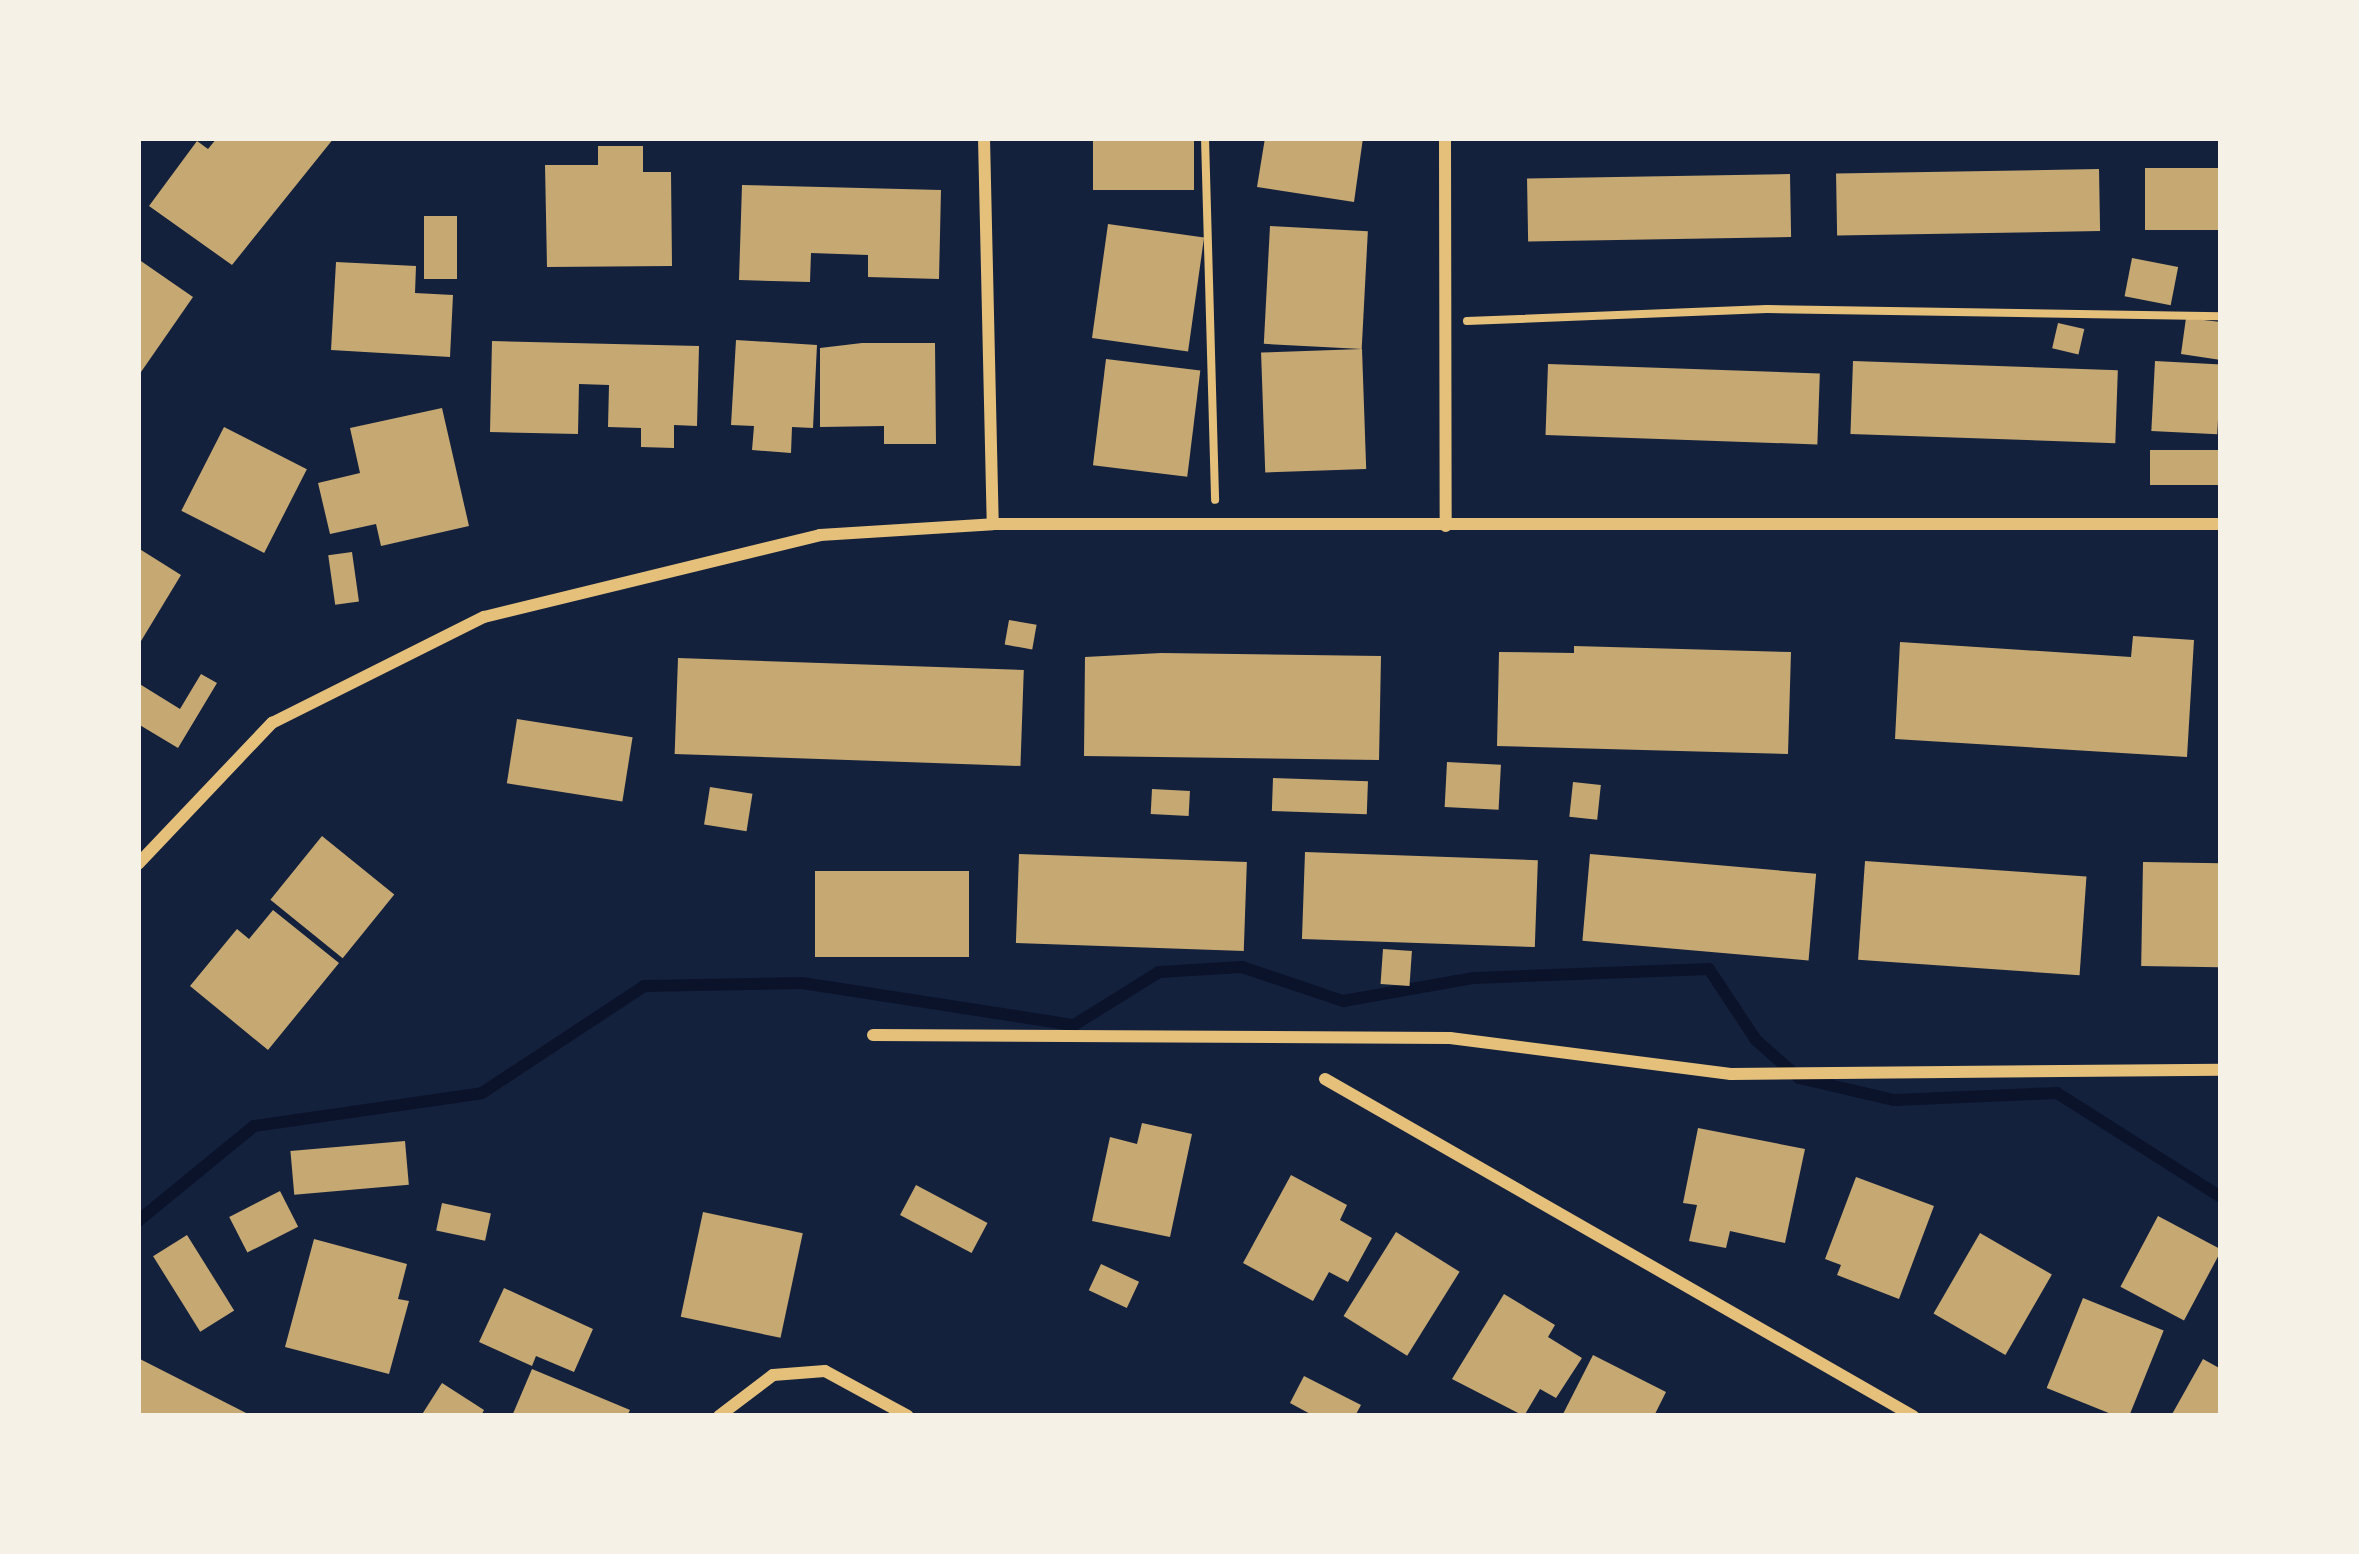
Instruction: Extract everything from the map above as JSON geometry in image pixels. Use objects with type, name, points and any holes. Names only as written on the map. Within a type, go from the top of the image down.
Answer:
[{"type":"street","points":[[984,138],[993,524]]},
{"type":"street","points":[[1445,138],[1446,526]]},
{"type":"street","points":[[138,864],[272,723],[484,617],[820,536],[993,524],[2221,524]]},
{"type":"street","points":[[873,1035],[1450,1037],[1730,1074],[2221,1070]]},
{"type":"street","points":[[1324,1078],[1913,1416]]},
{"type":"street","points":[[719,1416],[773,1375],[825,1371],[908,1416]]},
{"type":"path","points":[[1205,138],[1215,526]]},
{"type":"path","points":[[1445,322],[1766,309],[2221,316]]},
{"type":"building","points":[[217,138],[334,138],[232,265],[149,206],[197,141],[208,149]]},
{"type":"building","points":[[1093,138],[1194,138],[1194,190],[1093,190]]},
{"type":"building","points":[[1265,138],[1363,138],[1354,202],[1257,187]]},
{"type":"building","points":[[598,146],[643,146],[643,172],[671,172],[672,266],[547,267],[545,165],[598,165]]},
{"type":"building","points":[[2145,168],[2221,168],[2221,230],[2145,230]]},
{"type":"building","points":[[2099,169],[2100,231],[1837,236],[1836,174]]},
{"type":"building","points":[[1790,174],[1791,237],[1528,242],[1527,179]]},
{"type":"building","points":[[742,185],[941,190],[939,279],[868,277],[868,255],[811,253],[810,282],[739,280]]},
{"type":"building","points":[[424,216],[457,216],[457,279],[424,279]]},
{"type":"building","points":[[1108,224],[1204,237],[1188,351],[1092,338]]},
{"type":"building","points":[[1270,226],[1368,231],[1362,349],[1264,344]]},
{"type":"building","points":[[2132,258],[2178,267],[2171,305],[2125,296]]},
{"type":"building","points":[[138,259],[193,297],[141,372],[138,370]]},
{"type":"building","points":[[336,262],[416,266],[415,293],[453,295],[450,357],[331,350]]},
{"type":"building","points":[[2186,318],[2221,322],[2221,360],[2181,354]]},
{"type":"building","points":[[2058,323],[2084,329],[2078,354],[2052,348]]},
{"type":"building","points":[[736,340],[817,345],[813,428],[792,427],[791,453],[752,450],[754,426],[731,425]]},
{"type":"building","points":[[492,341],[699,346],[697,426],[674,425],[674,448],[641,447],[641,428],[608,427],[609,385],[579,384],[578,434],[490,432]]},
{"type":"building","points":[[935,343],[936,444],[884,444],[884,426],[820,427],[820,348]]},
{"type":"building","points":[[1362,349],[1366,469],[1265,472],[1261,353]]},
{"type":"building","points":[[1106,359],[1200,371],[1187,477],[1093,465]]},
{"type":"building","points":[[1853,361],[2118,370],[2115,443],[1850,434]]},
{"type":"building","points":[[2155,361],[2221,364],[2217,434],[2151,431]]},
{"type":"building","points":[[1548,364],[1820,373],[1817,444],[1546,435]]},
{"type":"building","points":[[442,408],[469,526],[381,546],[376,524],[330,534],[318,483],[360,473],[350,428]]},
{"type":"building","points":[[224,427],[307,469],[264,553],[181,511]]},
{"type":"building","points":[[2150,450],[2221,450],[2221,485],[2150,485]]},
{"type":"building","points":[[138,548],[181,575],[138,646]]},
{"type":"building","points":[[352,552],[359,602],[335,605],[328,555]]},
{"type":"building","points":[[1009,620],[1037,625],[1032,649],[1005,645]]},
{"type":"building","points":[[2133,636],[2194,640],[2187,757],[1895,739],[1900,642],[2131,657]]},
{"type":"building","points":[[1574,646],[1791,652],[1788,754],[1497,746],[1499,652],[1574,653]]},
{"type":"building","points":[[1161,653],[1381,656],[1379,760],[1084,756],[1085,657]]},
{"type":"building","points":[[678,658],[1024,670],[1020,766],[675,754]]},
{"type":"building","points":[[201,674],[217,683],[178,748],[138,724],[138,683],[180,709]]},
{"type":"building","points":[[517,719],[633,737],[622,802],[507,783]]},
{"type":"building","points":[[1447,762],[1501,765],[1499,810],[1445,807]]},
{"type":"building","points":[[1273,778],[1368,781],[1367,814],[1272,811]]},
{"type":"building","points":[[1573,782],[1601,785],[1597,820],[1569,817]]},
{"type":"building","points":[[710,787],[752,794],[747,831],[704,825]]},
{"type":"building","points":[[1152,789],[1190,791],[1189,816],[1151,814]]},
{"type":"building","points":[[322,836],[394,895],[343,958],[270,900]]},
{"type":"building","points":[[1305,852],[1538,860],[1535,947],[1302,939]]},
{"type":"building","points":[[1019,854],[1247,862],[1244,951],[1016,943]]},
{"type":"building","points":[[1590,854],[1816,874],[1809,960],[1582,941]]},
{"type":"building","points":[[1865,861],[2086,876],[2080,975],[1858,960]]},
{"type":"building","points":[[2143,862],[2221,863],[2219,967],[2141,966]]},
{"type":"building","points":[[815,871],[969,871],[969,957],[815,957]]},
{"type":"building","points":[[273,910],[339,963],[268,1050],[190,986],[237,929],[249,939]]},
{"type":"building","points":[[1383,949],[1412,951],[1409,986],[1381,984]]},
{"type":"building","points":[[1142,1123],[1192,1134],[1170,1237],[1092,1221],[1110,1137],[1137,1144]]},
{"type":"building","points":[[1698,1128],[1805,1149],[1785,1243],[1730,1231],[1726,1248],[1689,1241],[1697,1205],[1683,1203]]},
{"type":"building","points":[[405,1141],[409,1185],[294,1195],[290,1151]]},
{"type":"building","points":[[1291,1175],[1347,1205],[1340,1220],[1372,1238],[1348,1282],[1329,1272],[1313,1301],[1243,1263]]},
{"type":"building","points":[[1856,1177],[1934,1206],[1899,1299],[1837,1275],[1841,1265],[1825,1259]]},
{"type":"building","points":[[916,1185],[988,1223],[972,1253],[900,1215]]},
{"type":"building","points":[[280,1191],[298,1227],[247,1253],[229,1217]]},
{"type":"building","points":[[442,1203],[491,1213],[485,1241],[436,1230]]},
{"type":"building","points":[[703,1212],[803,1233],[781,1338],[681,1317]]},
{"type":"building","points":[[2158,1216],[2221,1249],[2184,1320],[2120,1287]]},
{"type":"building","points":[[1396,1232],[1460,1272],[1407,1356],[1344,1316]]},
{"type":"building","points":[[1980,1233],[2052,1274],[2005,1355],[1934,1314]]},
{"type":"building","points":[[187,1235],[234,1310],[200,1332],[153,1256]]},
{"type":"building","points":[[314,1239],[407,1264],[398,1299],[409,1301],[389,1374],[285,1347]]},
{"type":"building","points":[[1101,1264],[1139,1282],[1127,1308],[1089,1290]]},
{"type":"building","points":[[504,1288],[593,1329],[574,1372],[536,1356],[532,1366],[479,1342]]},
{"type":"building","points":[[1504,1294],[1555,1325],[1548,1337],[1582,1358],[1556,1398],[1540,1389],[1524,1416],[1452,1379]]},
{"type":"building","points":[[2083,1298],[2164,1331],[2129,1416],[2116,1416],[2047,1388]]},
{"type":"building","points":[[1593,1355],[1666,1392],[1654,1416],[1562,1416]]},
{"type":"building","points":[[138,1358],[252,1416],[138,1416]]},
{"type":"building","points":[[2203,1359],[2221,1369],[2221,1416],[2171,1416]]},
{"type":"building","points":[[532,1369],[630,1410],[627,1416],[512,1416]]},
{"type":"building","points":[[1304,1376],[1361,1405],[1355,1416],[1314,1416],[1290,1403]]},
{"type":"building","points":[[442,1383],[484,1410],[481,1416],[421,1416]]},
{"type":"waterway","points":[[138,1221],[254,1126],[482,1093],[644,986],[802,983],[1074,1025],[1159,972],[1242,967],[1343,1001],[1474,978],[1709,969],[1756,1040],[1799,1078],[1894,1100],[2057,1093],[2221,1197]]}]
